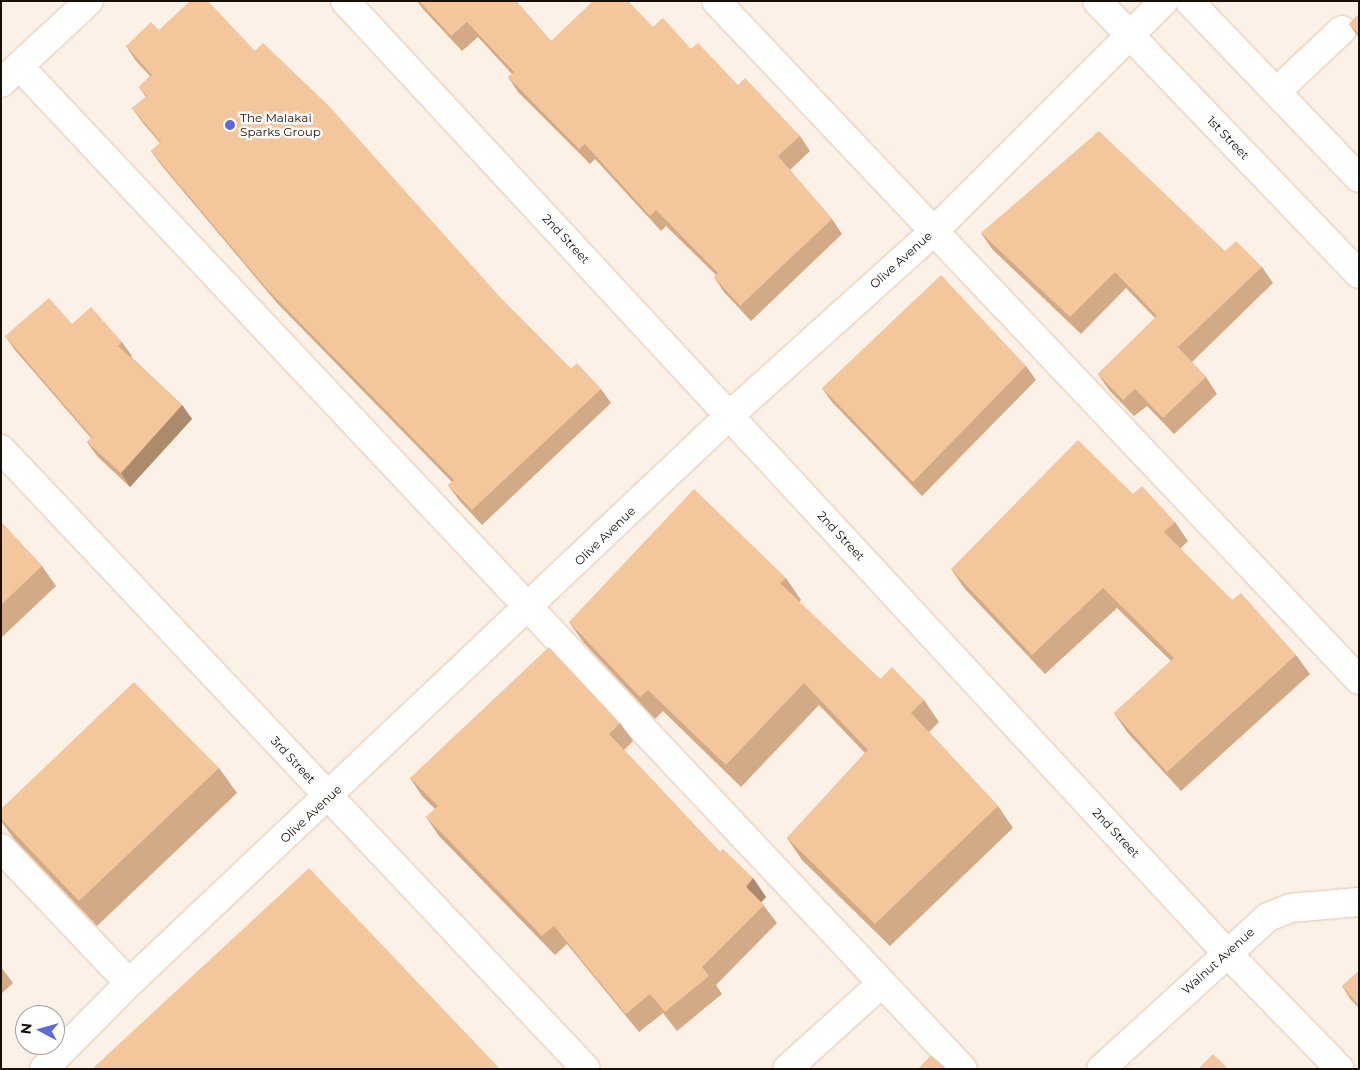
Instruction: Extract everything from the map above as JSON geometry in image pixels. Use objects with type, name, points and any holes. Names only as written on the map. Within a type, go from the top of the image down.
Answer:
[{"type":"street","points":[[89,1],[10,74],[530,608],[881,984],[963,1069]]},
{"type":"street","name":"2nd Street","points":[[345,1],[1226,952],[1340,1069]]},
{"type":"street","points":[[716,1],[932,233],[1359,680]]},
{"type":"street","name":"1st Street","points":[[1097,1],[1359,274]]},
{"type":"street","name":"Olive Avenue","points":[[44,1069],[129,983],[329,798],[730,415],[932,233],[1164,1]]},
{"type":"street","points":[[1189,1],[1359,178]]},
{"type":"street","points":[[1277,91],[1342,30]]},
{"type":"street","name":"3rd Street","points":[[1,449],[586,1069]]},
{"type":"street","points":[[1,848],[129,983]]},
{"type":"street","name":"Walnut Avenue","points":[[1101,1069],[1226,952],[1278,912],[1359,902]]},
{"type":"street","points":[[787,1069],[881,984]]},
{"type":"building","points":[[190,1],[208,1],[255,51],[263,43],[329,106],[508,306],[571,369],[577,363],[601,389],[472,510],[448,485],[454,480],[267,289],[151,151],[161,142],[132,108],[147,96],[139,87],[152,75],[126,46],[151,22],[159,30]]},
{"type":"building","points":[[419,1],[516,1],[551,41],[593,1],[628,1],[653,27],[663,18],[691,49],[698,43],[738,85],[745,78],[800,136],[778,156],[832,219],[740,306],[714,277],[718,273],[656,210],[650,216],[585,144],[579,149],[508,77],[514,72],[467,22],[451,36]]},
{"type":"building","points":[[1359,14],[1359,34],[1349,24]]},
{"type":"building","points":[[1099,131],[1225,251],[1236,241],[1262,267],[1178,347],[1206,377],[1163,418],[1135,389],[1123,400],[1098,374],[1157,316],[1115,272],[1070,317],[981,233]]},
{"type":"building","points":[[941,275],[1026,366],[913,482],[822,388]]},
{"type":"building","points":[[49,298],[72,324],[91,307],[122,342],[118,346],[182,405],[121,473],[87,442],[92,437],[5,336]]},
{"type":"building","points":[[1078,440],[1133,494],[1142,486],[1175,522],[1164,532],[1232,600],[1241,593],[1296,655],[1167,772],[1114,713],[1174,658],[1103,588],[1032,655],[951,569]]},
{"type":"building","points":[[694,489],[786,578],[780,583],[880,679],[892,667],[924,700],[911,713],[998,806],[875,924],[787,838],[868,750],[804,683],[726,765],[648,690],[640,697],[569,622]]},
{"type":"building","points":[[1,522],[42,566],[1,605]]},
{"type":"building","points":[[549,647],[620,723],[609,734],[720,852],[723,849],[753,878],[746,887],[764,905],[702,967],[709,976],[665,1012],[650,994],[626,1014],[554,926],[542,936],[426,817],[438,806],[410,778]]},
{"type":"building","points":[[134,682],[219,768],[79,901],[1,819],[1,809]]},
{"type":"building","points":[[309,868],[500,1069],[92,1069]]},
{"type":"building","points":[[1359,971],[1359,1006],[1342,986]]},
{"type":"building","points":[[1213,1054],[1228,1069],[1198,1069]]},
{"type":"building","points":[[931,1055],[947,1069],[918,1069]]},
{"type":"place","name":"The Malakai Sparks Group","points":[[230,125]]}]
